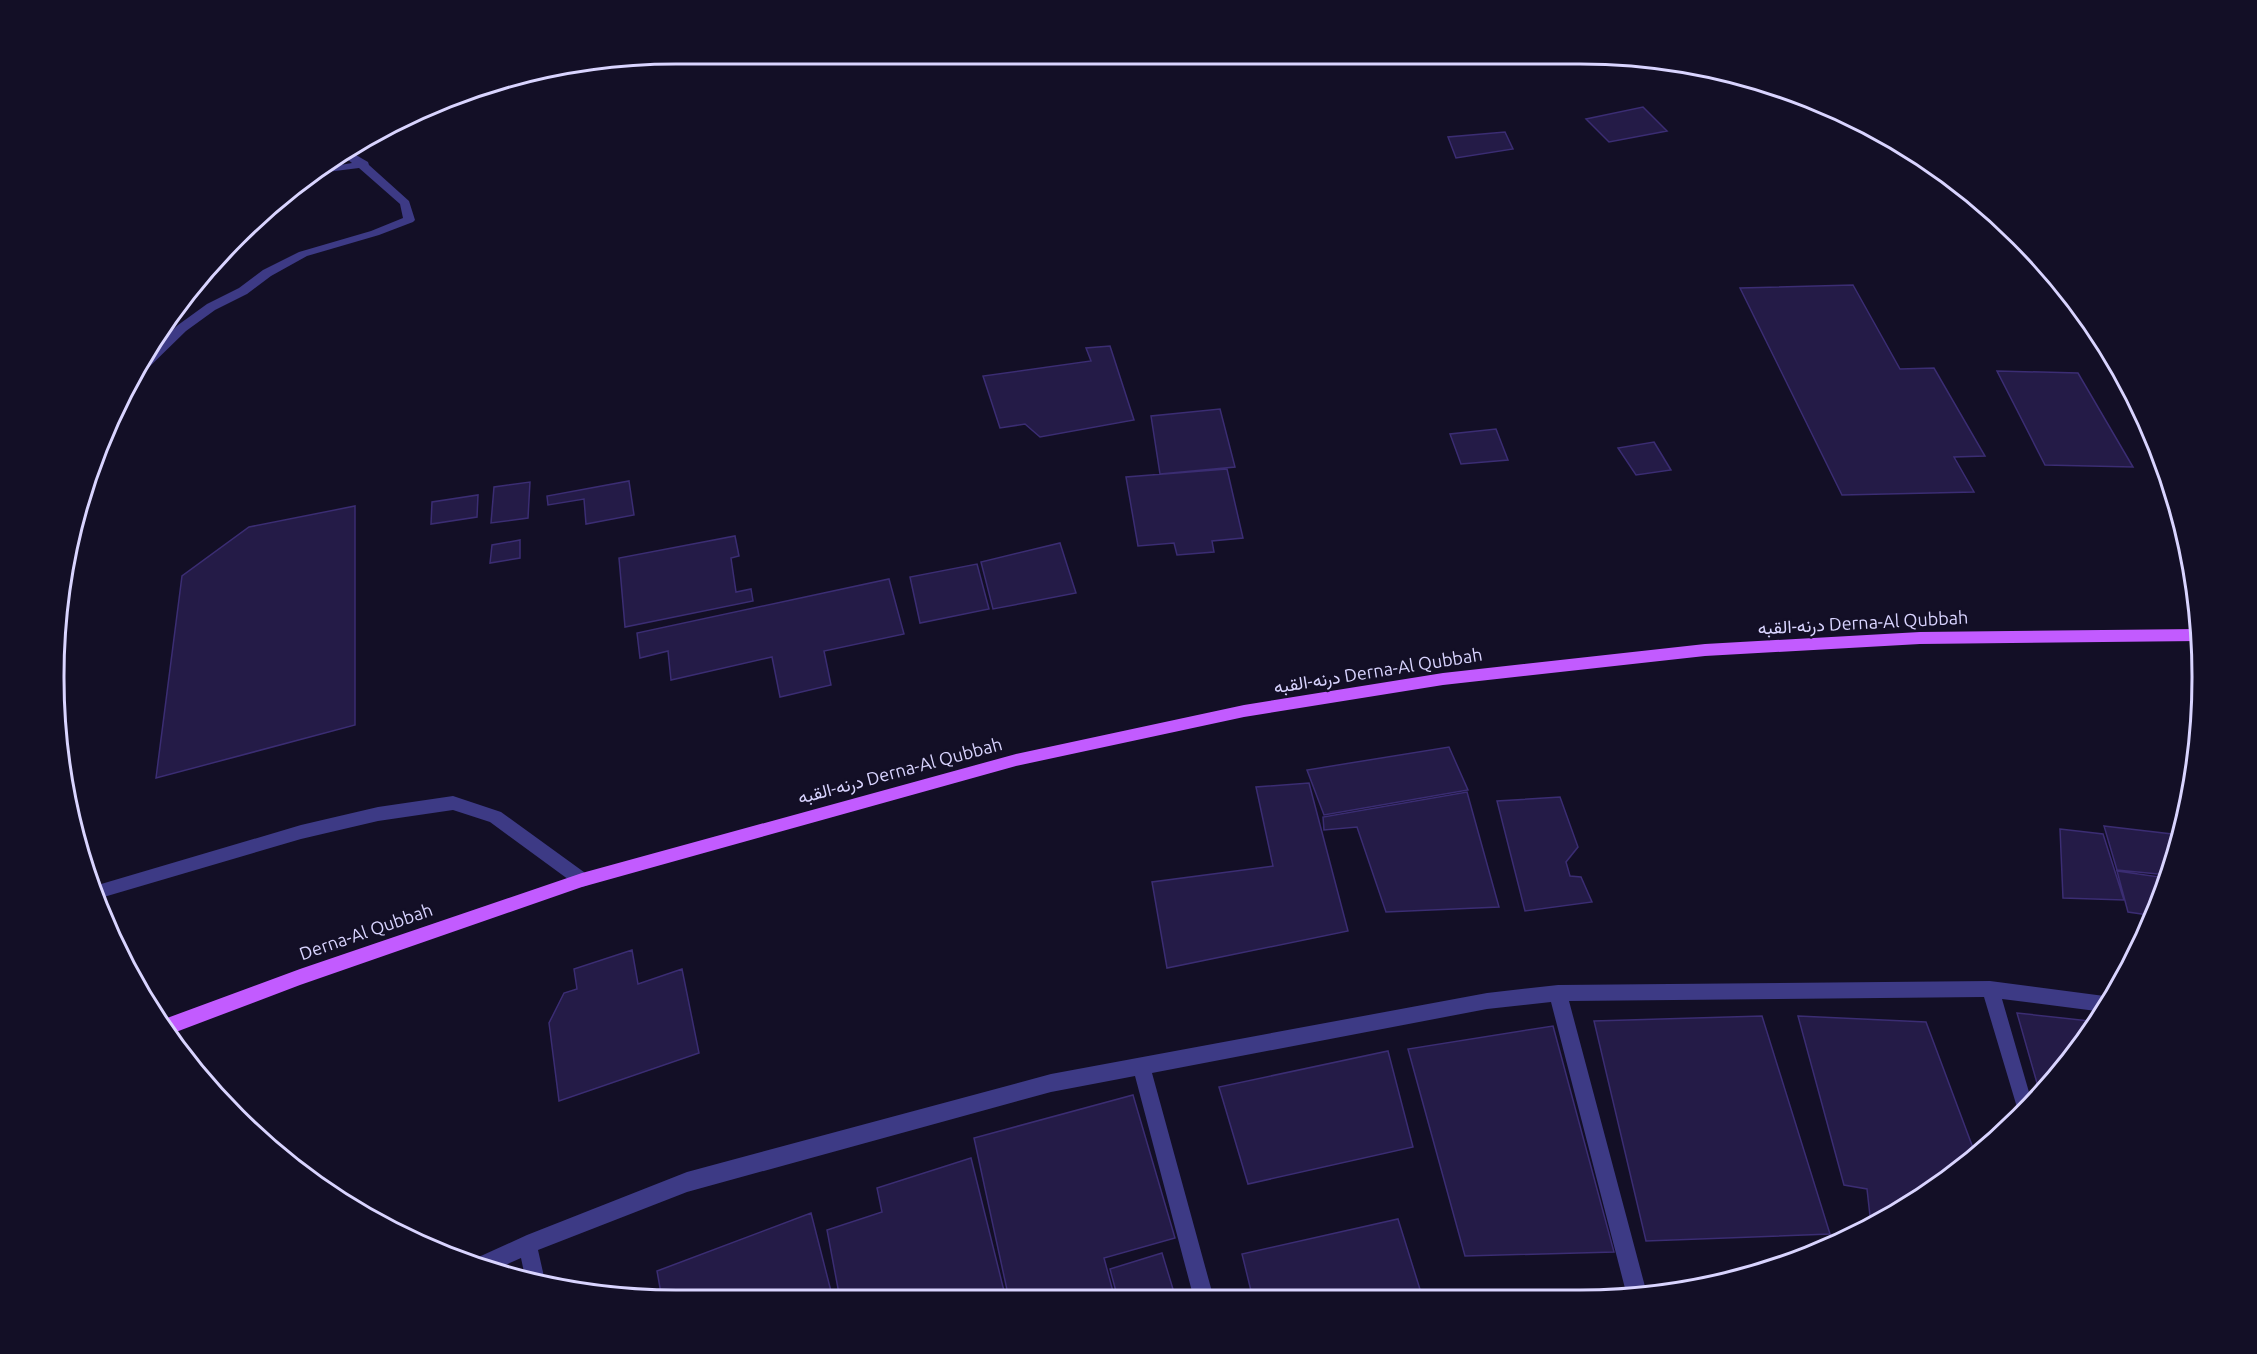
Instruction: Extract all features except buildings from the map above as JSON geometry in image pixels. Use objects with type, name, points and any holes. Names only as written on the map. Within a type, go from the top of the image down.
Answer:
[{"type":"main road","name":"درنه-القبه Derna-Al Qubbah","points":[[582,880],[1016,760],[1244,711],[1443,679],[1705,650],[1920,638],[2191,635]]},
{"type":"main road","name":"Derna-Al Qubbah","points":[[173,1024],[300,976],[582,880]]},
{"type":"street","points":[[161,349],[182,328],[211,307],[243,291],[267,273],[303,254],[356,239],[409,220],[405,203],[364,164],[353,158]]},
{"type":"street","points":[[336,169],[364,164]]},
{"type":"street","points":[[103,890],[301,832],[378,814],[453,803],[495,818],[582,880]]},
{"type":"street","points":[[1990,989],[2022,1101]]},
{"type":"street","points":[[492,1261],[687,1182],[1052,1083],[1487,1001],[1558,993],[1990,989],[2098,1003]]},
{"type":"street","points":[[1558,993],[1635,1287]]},
{"type":"street","points":[[1141,1065],[1202,1290]]},
{"type":"street","points":[[527,1245],[535,1273]]}]
